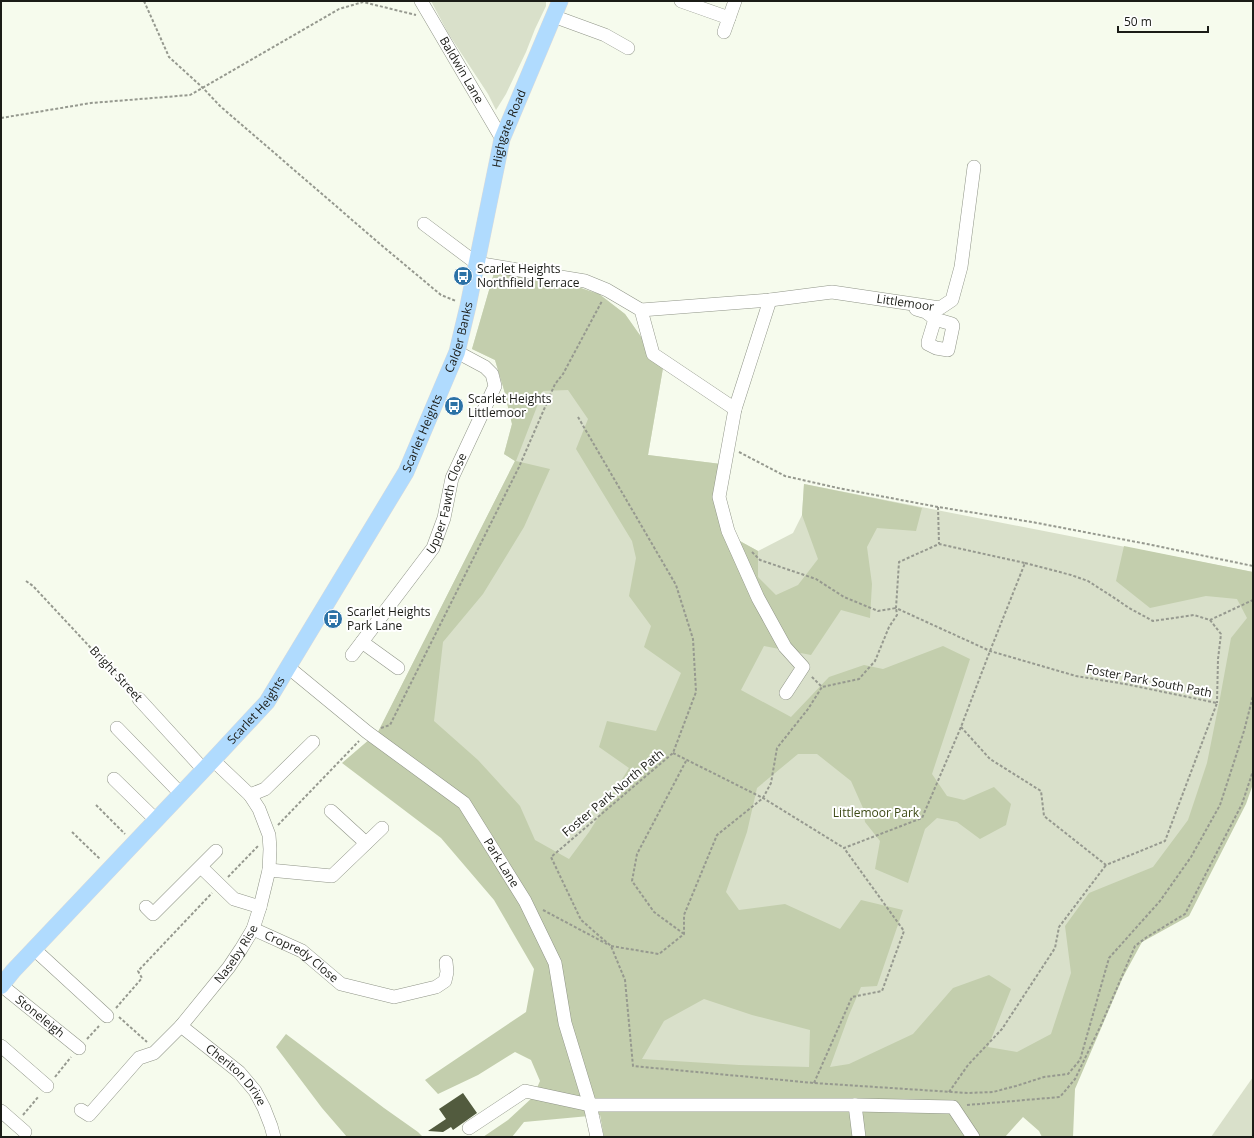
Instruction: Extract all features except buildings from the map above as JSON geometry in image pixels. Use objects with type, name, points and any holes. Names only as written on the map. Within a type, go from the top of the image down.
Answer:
[{"type":"main road","name":"Highgate Road","points":[[476,263],[502,139],[560,1]]},
{"type":"main road","name":"Calder Banks","points":[[442,386],[457,352],[476,263]]},
{"type":"main road","name":"Scarlet Heights","points":[[1,985],[209,765],[266,702],[406,472],[442,386]]},
{"type":"street","name":"Baldwin Lane","points":[[421,1],[502,139]]},
{"type":"street","points":[[681,1],[729,18]]},
{"type":"street","points":[[724,32],[735,1]]},
{"type":"street","points":[[553,16],[605,35],[628,48]]},
{"type":"street","name":"Littlemoor","points":[[641,310],[770,300],[832,292],[940,308],[952,300],[961,267],[974,167]]},
{"type":"street","points":[[424,224],[476,263],[584,281],[607,290],[641,310],[653,354],[735,409]]},
{"type":"street","points":[[770,300],[735,409],[719,497],[728,530],[758,598],[785,647],[803,668],[786,693]]},
{"type":"street","points":[[888,300],[926,312],[936,319]]},
{"type":"street","name":"Upper Fawth Close","points":[[352,655],[433,548],[444,518],[452,478],[495,386],[492,374],[484,367],[457,352]]},
{"type":"street","points":[[362,642],[398,668]]},
{"type":"street","name":"Park Lane","points":[[288,667],[367,732],[464,803],[525,901],[555,963],[565,1023],[590,1105],[597,1137]]},
{"type":"street","name":"Bright Street","points":[[139,700],[209,765]]},
{"type":"street","points":[[117,728],[181,794]]},
{"type":"street","points":[[250,795],[265,789],[313,742]]},
{"type":"street","name":"Naseby Rise","points":[[88,1115],[139,1058],[154,1053],[181,1026],[229,967],[242,949],[253,929],[269,870],[269,835],[259,809],[250,795],[209,765]]},
{"type":"street","points":[[114,779],[156,820]]},
{"type":"street","points":[[331,811],[366,843]]},
{"type":"street","points":[[269,870],[332,876],[382,828]]},
{"type":"street","points":[[146,907],[153,914],[216,851]]},
{"type":"street","points":[[201,867],[234,899],[260,907]]},
{"type":"street","name":"Cropredy Close","points":[[253,929],[302,951],[341,984],[394,996],[436,987],[445,981],[446,962]]},
{"type":"street","points":[[34,949],[110,1013]]},
{"type":"street","name":"Stoneleigh","points":[[1,985],[79,1048]]},
{"type":"street","name":"Cheriton Drive","points":[[181,1026],[239,1072],[255,1091],[264,1108],[274,1137]]},
{"type":"street","points":[[1,1046],[47,1086]]},
{"type":"street","points":[[469,1128],[525,1090],[590,1105],[855,1105],[953,1107],[973,1137]]},
{"type":"street","points":[[855,1105],[859,1137]]},
{"type":"street","points":[[1,1111],[20,1128]]},
{"type":"path","points":[[144,1],[169,57],[203,88],[220,106],[308,183],[441,295],[468,306]]},
{"type":"path","points":[[1,118],[91,103],[190,95],[339,9],[363,2],[420,17],[431,18]]},
{"type":"path","points":[[20,1128],[47,1086],[142,978],[138,971],[367,732],[390,725],[519,467],[555,384],[563,374],[607,290]]},
{"type":"path","name":"Foster Park North Path","points":[[578,417],[676,585],[693,639],[696,692],[673,754],[551,857],[581,920],[611,946],[625,980],[633,1066],[814,1083]]},
{"type":"path","points":[[729,447],[785,476],[838,488],[938,507],[1032,522],[1253,566]]},
{"type":"path","points":[[938,507],[939,544]]},
{"type":"path","points":[[684,934],[684,915],[717,835],[763,798],[771,784],[777,748],[808,709],[822,687],[859,679],[875,661],[889,627],[897,616],[896,608],[899,562],[939,544],[1071,575],[1088,582],[1129,608],[1153,621],[1194,615],[1210,620],[1221,634],[1217,703]]},
{"type":"path","points":[[749,550],[760,560],[816,579],[844,596],[878,611],[896,608]]},
{"type":"path","points":[[844,848],[922,818],[961,727],[1025,564]]},
{"type":"path","name":"Bright Street","points":[[26,581],[33,586],[139,700]]},
{"type":"path","points":[[1210,620],[1253,600]]},
{"type":"path","name":"Foster Park South Path","points":[[896,608],[990,651],[1076,676],[1125,684],[1217,703],[1165,842],[1106,865]]},
{"type":"path","points":[[803,668],[822,687]]},
{"type":"path","points":[[673,754],[763,798],[844,848],[904,931],[882,992],[852,997],[814,1083],[968,1093],[993,1092],[1044,1077],[1068,1074],[1080,1060],[1109,958],[1160,900],[1191,857],[1220,805],[1244,731],[1253,696]]},
{"type":"path","points":[[949,1092],[968,1065],[1002,1029],[1055,948],[1059,927],[1106,865],[1044,816],[1041,791],[990,759],[961,727]]},
{"type":"path","points":[[684,934],[654,912],[632,881],[637,854],[686,761]]},
{"type":"path","points":[[949,1092],[953,1107],[1060,1097],[1075,1079],[1101,1025],[1135,946],[1185,914],[1242,804],[1253,771]]},
{"type":"path","points":[[96,805],[134,844]]},
{"type":"path","points":[[72,832],[110,869]]},
{"type":"path","points":[[525,901],[611,946],[659,954],[684,934]]},
{"type":"path","points":[[110,1013],[156,1051]]},
{"type":"green space","points":[[431,1],[546,1],[546,6],[526,52],[506,94],[496,110],[488,94],[448,33]]},
{"type":"green space","name":"Littlemoor Park","points":[[494,273],[599,294],[625,314],[663,368],[648,455],[721,464],[714,503],[727,534],[758,551],[793,533],[802,515],[804,484],[1253,572],[1253,763],[1130,947],[1087,1052],[598,1098],[559,946],[378,732],[515,461],[504,454],[512,424],[495,360],[472,349]]},
{"type":"green space","points":[[494,273],[572,285],[599,294],[625,314],[663,368],[648,455],[721,464],[714,503],[727,534],[758,551],[758,577],[776,595],[798,585],[818,559],[802,515],[804,484],[922,508],[916,531],[877,528],[867,547],[872,584],[870,618],[841,610],[811,655],[764,646],[741,690],[791,717],[829,677],[864,665],[883,669],[943,646],[970,659],[932,774],[947,796],[964,800],[994,787],[1011,804],[1006,825],[980,839],[957,822],[937,818],[925,829],[908,883],[875,869],[880,841],[865,822],[863,808],[851,781],[817,754],[798,754],[757,788],[747,832],[726,892],[739,910],[785,904],[840,929],[861,900],[903,910],[877,986],[861,987],[830,1067],[849,1064],[913,1034],[953,988],[989,975],[1011,989],[988,1047],[1017,1052],[1051,1034],[1071,973],[1065,926],[1089,893],[1153,867],[1188,820],[1207,763],[1231,638],[1247,618],[1237,599],[1206,596],[1150,608],[1116,581],[1124,546],[1253,572],[1253,784],[1246,804],[1189,916],[1142,942],[1123,977],[1075,1089],[1073,1137],[1042,1137],[1039,1131],[1023,1117],[1005,1137],[604,1137],[600,1115],[524,1122],[512,1137],[483,1137],[508,1120],[533,1097],[540,1081],[531,1060],[515,1052],[478,1075],[438,1094],[425,1080],[526,1012],[534,969],[494,900],[441,838],[342,763],[378,732],[515,461],[504,454],[512,424],[495,360],[472,349]],"holes":[[[568,390],[588,419],[576,449],[632,541],[636,558],[629,596],[651,626],[644,647],[681,673],[656,731],[607,721],[599,747],[629,768],[589,832],[569,859],[535,840],[520,806],[478,760],[434,721],[443,642],[483,594],[524,527],[550,469],[516,461],[543,391]],[[704,999],[752,1015],[810,1030],[809,1067],[739,1065],[642,1059],[664,1021]]]},
{"type":"green space","points":[[286,1034],[423,1137],[347,1137],[322,1108],[276,1047]]},
{"type":"green space","points":[[1253,1077],[1253,1137],[1211,1137]]},
{"type":"place","name":"Scarlet Heights Northfield Terrace","points":[[463,276]]},
{"type":"place","name":"Scarlet Heights Littlemoor","points":[[454,406]]},
{"type":"place","name":"Scarlet Heights Park Lane","points":[[333,619]]}]
